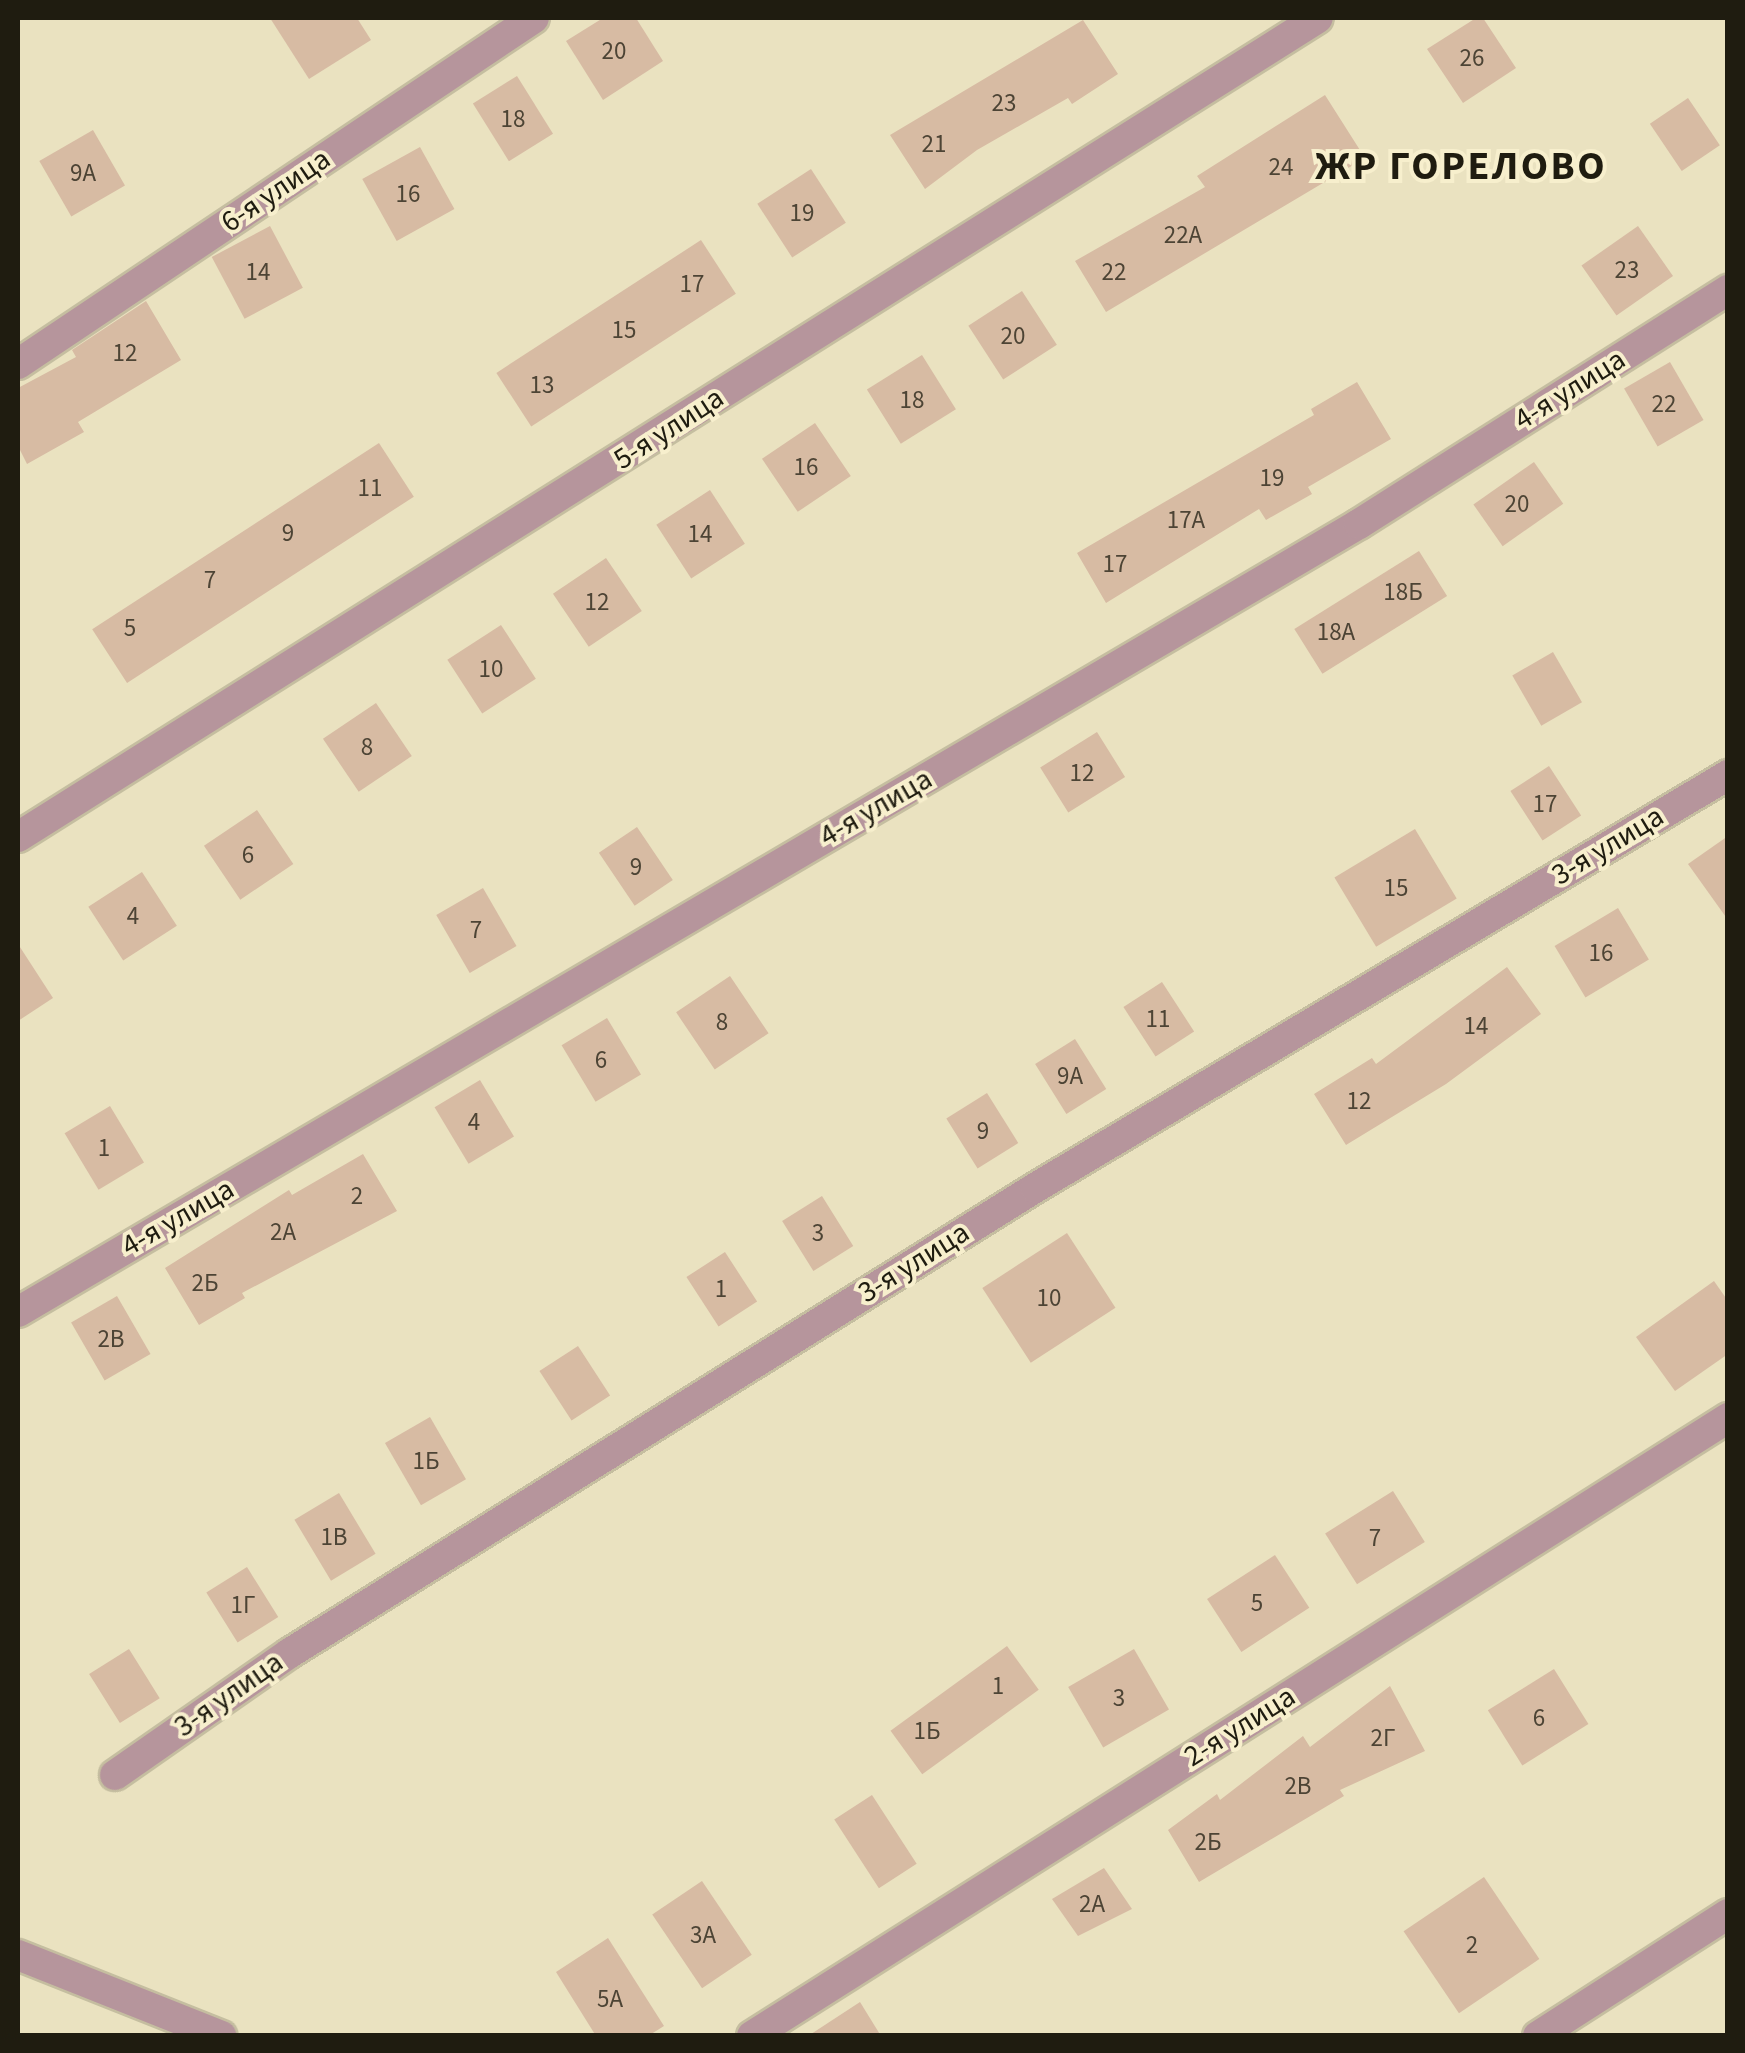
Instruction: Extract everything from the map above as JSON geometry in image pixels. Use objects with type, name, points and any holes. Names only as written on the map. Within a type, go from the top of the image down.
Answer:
[{"type":"street","name":"6-я улица","points":[[18,364],[534,18]]},
{"type":"street","name":"5-я улица","points":[[18,837],[1318,18]]},
{"type":"street","name":"4-я улица","points":[[18,1312],[1359,524],[1728,290]]},
{"type":"street","name":"3-я улица","points":[[116,1774],[290,1652],[1034,1188],[1728,776]]},
{"type":"street","name":"2-я улица","points":[[752,2036],[1728,1418]]},
{"type":"street","points":[[1538,2036],[1728,1914]]},
{"type":"street","points":[[18,1955],[222,2036]]},
{"type":"building","points":[[270,18],[357,18],[371,40],[309,79]]},
{"type":"building","points":[[603,18],[636,18],[663,61],[603,100],[566,41]]},
{"type":"building","points":[[1476,18],[1483,18],[1516,68],[1463,103],[1427,49]]},
{"type":"building","points":[[1083,20],[1118,74],[1072,104],[1068,98],[977,150],[925,189],[890,135]]},
{"type":"building","points":[[517,76],[553,134],[509,161],[473,104]]},
{"type":"building","points":[[1325,95],[1365,158],[1106,312],[1075,261],[1205,187],[1197,176]]},
{"type":"building","points":[[1688,98],[1720,145],[1682,171],[1650,124]]},
{"type":"building","points":[[93,130],[125,185],[71,216],[39,161]]},
{"type":"building","points":[[420,147],[454,209],[397,241],[362,179]]},
{"type":"building","points":[[811,169],[846,223],[792,258],[757,204]]},
{"type":"building","points":[[270,226],[303,288],[245,319],[212,257]]},
{"type":"building","points":[[1638,226],[1673,276],[1616,316],[1581,266]]},
{"type":"building","points":[[701,240],[736,294],[531,427],[496,373]]},
{"type":"building","points":[[1022,291],[1057,345],[1003,380],[968,326]]},
{"type":"building","points":[[146,301],[181,360],[78,422],[84,432],[27,464],[18,446],[18,388],[76,357],[72,350]]},
{"type":"building","points":[[922,355],[956,409],[901,444],[867,389]]},
{"type":"building","points":[[1670,362],[1704,420],[1658,447],[1624,388]]},
{"type":"building","points":[[1357,382],[1391,439],[1308,487],[1312,494],[1266,520],[1259,509],[1106,603],[1077,553],[1314,415],[1311,409]]},
{"type":"building","points":[[815,423],[851,476],[798,512],[762,459]]},
{"type":"building","points":[[379,443],[414,497],[127,683],[92,629]]},
{"type":"building","points":[[1534,462],[1563,504],[1503,546],[1473,504]]},
{"type":"building","points":[[710,490],[745,544],[691,579],[656,525]]},
{"type":"building","points":[[1419,551],[1447,596],[1322,674],[1294,629]]},
{"type":"building","points":[[606,558],[642,611],[589,647],[553,594]]},
{"type":"building","points":[[501,625],[536,679],[482,714],[447,660]]},
{"type":"building","points":[[1553,652],[1582,702],[1541,726],[1512,676]]},
{"type":"building","points":[[376,703],[412,756],[359,792],[323,739]]},
{"type":"building","points":[[1097,732],[1125,777],[1068,812],[1040,768]]},
{"type":"building","points":[[1549,766],[1581,815],[1543,841],[1510,791]]},
{"type":"building","points":[[257,810],[293,864],[240,900],[204,846]]},
{"type":"building","points":[[637,827],[673,880],[635,906],[599,853]]},
{"type":"building","points":[[1415,829],[1457,898],[1376,947],[1334,877]]},
{"type":"building","points":[[1728,836],[1728,920],[1688,864]]},
{"type":"building","points":[[142,872],[177,926],[123,961],[88,907]]},
{"type":"building","points":[[483,888],[516,946],[470,973],[436,915]]},
{"type":"building","points":[[1618,908],[1649,959],[1585,998],[1555,946]]},
{"type":"building","points":[[18,944],[53,998],[18,1021]]},
{"type":"building","points":[[1507,967],[1541,1014],[1446,1084],[1346,1145],[1314,1094],[1372,1058],[1376,1064]]},
{"type":"building","points":[[730,976],[769,1033],[715,1070],[676,1012]]},
{"type":"building","points":[[1162,982],[1194,1031],[1156,1057],[1123,1007]]},
{"type":"building","points":[[607,1018],[641,1075],[596,1102],[562,1045]]},
{"type":"building","points":[[1075,1039],[1106,1089],[1066,1114],[1035,1064]]},
{"type":"building","points":[[480,1080],[514,1137],[469,1164],[435,1107]]},
{"type":"building","points":[[987,1093],[1018,1143],[978,1168],[946,1118]]},
{"type":"building","points":[[110,1106],[144,1163],[99,1190],[65,1133]]},
{"type":"building","points":[[363,1154],[397,1211],[242,1293],[245,1298],[199,1325],[165,1268],[289,1190],[292,1195]]},
{"type":"building","points":[[822,1196],[853,1246],[813,1271],[782,1221]]},
{"type":"building","points":[[1067,1233],[1115,1308],[1031,1363],[982,1288]]},
{"type":"building","points":[[725,1252],[757,1301],[719,1327],[686,1277]]},
{"type":"building","points":[[1714,1281],[1728,1301],[1728,1354],[1675,1391],[1636,1337]]},
{"type":"building","points":[[117,1296],[150,1354],[105,1381],[71,1322]]},
{"type":"building","points":[[578,1346],[610,1395],[572,1421],[539,1371]]},
{"type":"building","points":[[430,1417],[466,1479],[421,1505],[385,1443]]},
{"type":"building","points":[[1393,1491],[1425,1542],[1357,1584],[1325,1533]]},
{"type":"building","points":[[339,1493],[376,1554],[331,1581],[294,1520]]},
{"type":"building","points":[[1275,1555],[1309,1608],[1241,1652],[1207,1599]]},
{"type":"building","points":[[247,1567],[278,1617],[238,1642],[206,1592]]},
{"type":"building","points":[[1007,1646],[1039,1690],[922,1774],[891,1731]]},
{"type":"building","points":[[129,1649],[160,1698],[120,1723],[89,1674]]},
{"type":"building","points":[[1134,1649],[1169,1710],[1103,1748],[1068,1687]]},
{"type":"building","points":[[1554,1669],[1588,1724],[1522,1765],[1488,1710]]},
{"type":"building","points":[[1390,1686],[1425,1751],[1340,1790],[1344,1796],[1199,1882],[1168,1830],[1217,1794],[1220,1800],[1303,1736],[1310,1747]]},
{"type":"building","points":[[872,1795],[917,1864],[879,1888],[834,1820]]},
{"type":"building","points":[[1104,1868],[1132,1909],[1078,1936],[1052,1899]]},
{"type":"building","points":[[1484,1877],[1539,1959],[1459,2013],[1404,1931]]},
{"type":"building","points":[[702,1881],[752,1955],[702,1988],[652,1915]]},
{"type":"building","points":[[608,1938],[664,2026],[648,2036],[596,2036],[556,1972]]},
{"type":"building","points":[[860,2002],[881,2036],[808,2036]]},
{"type":"district","name":"ЖР ГОРЕЛОВО","points":[[1461,167]]}]
